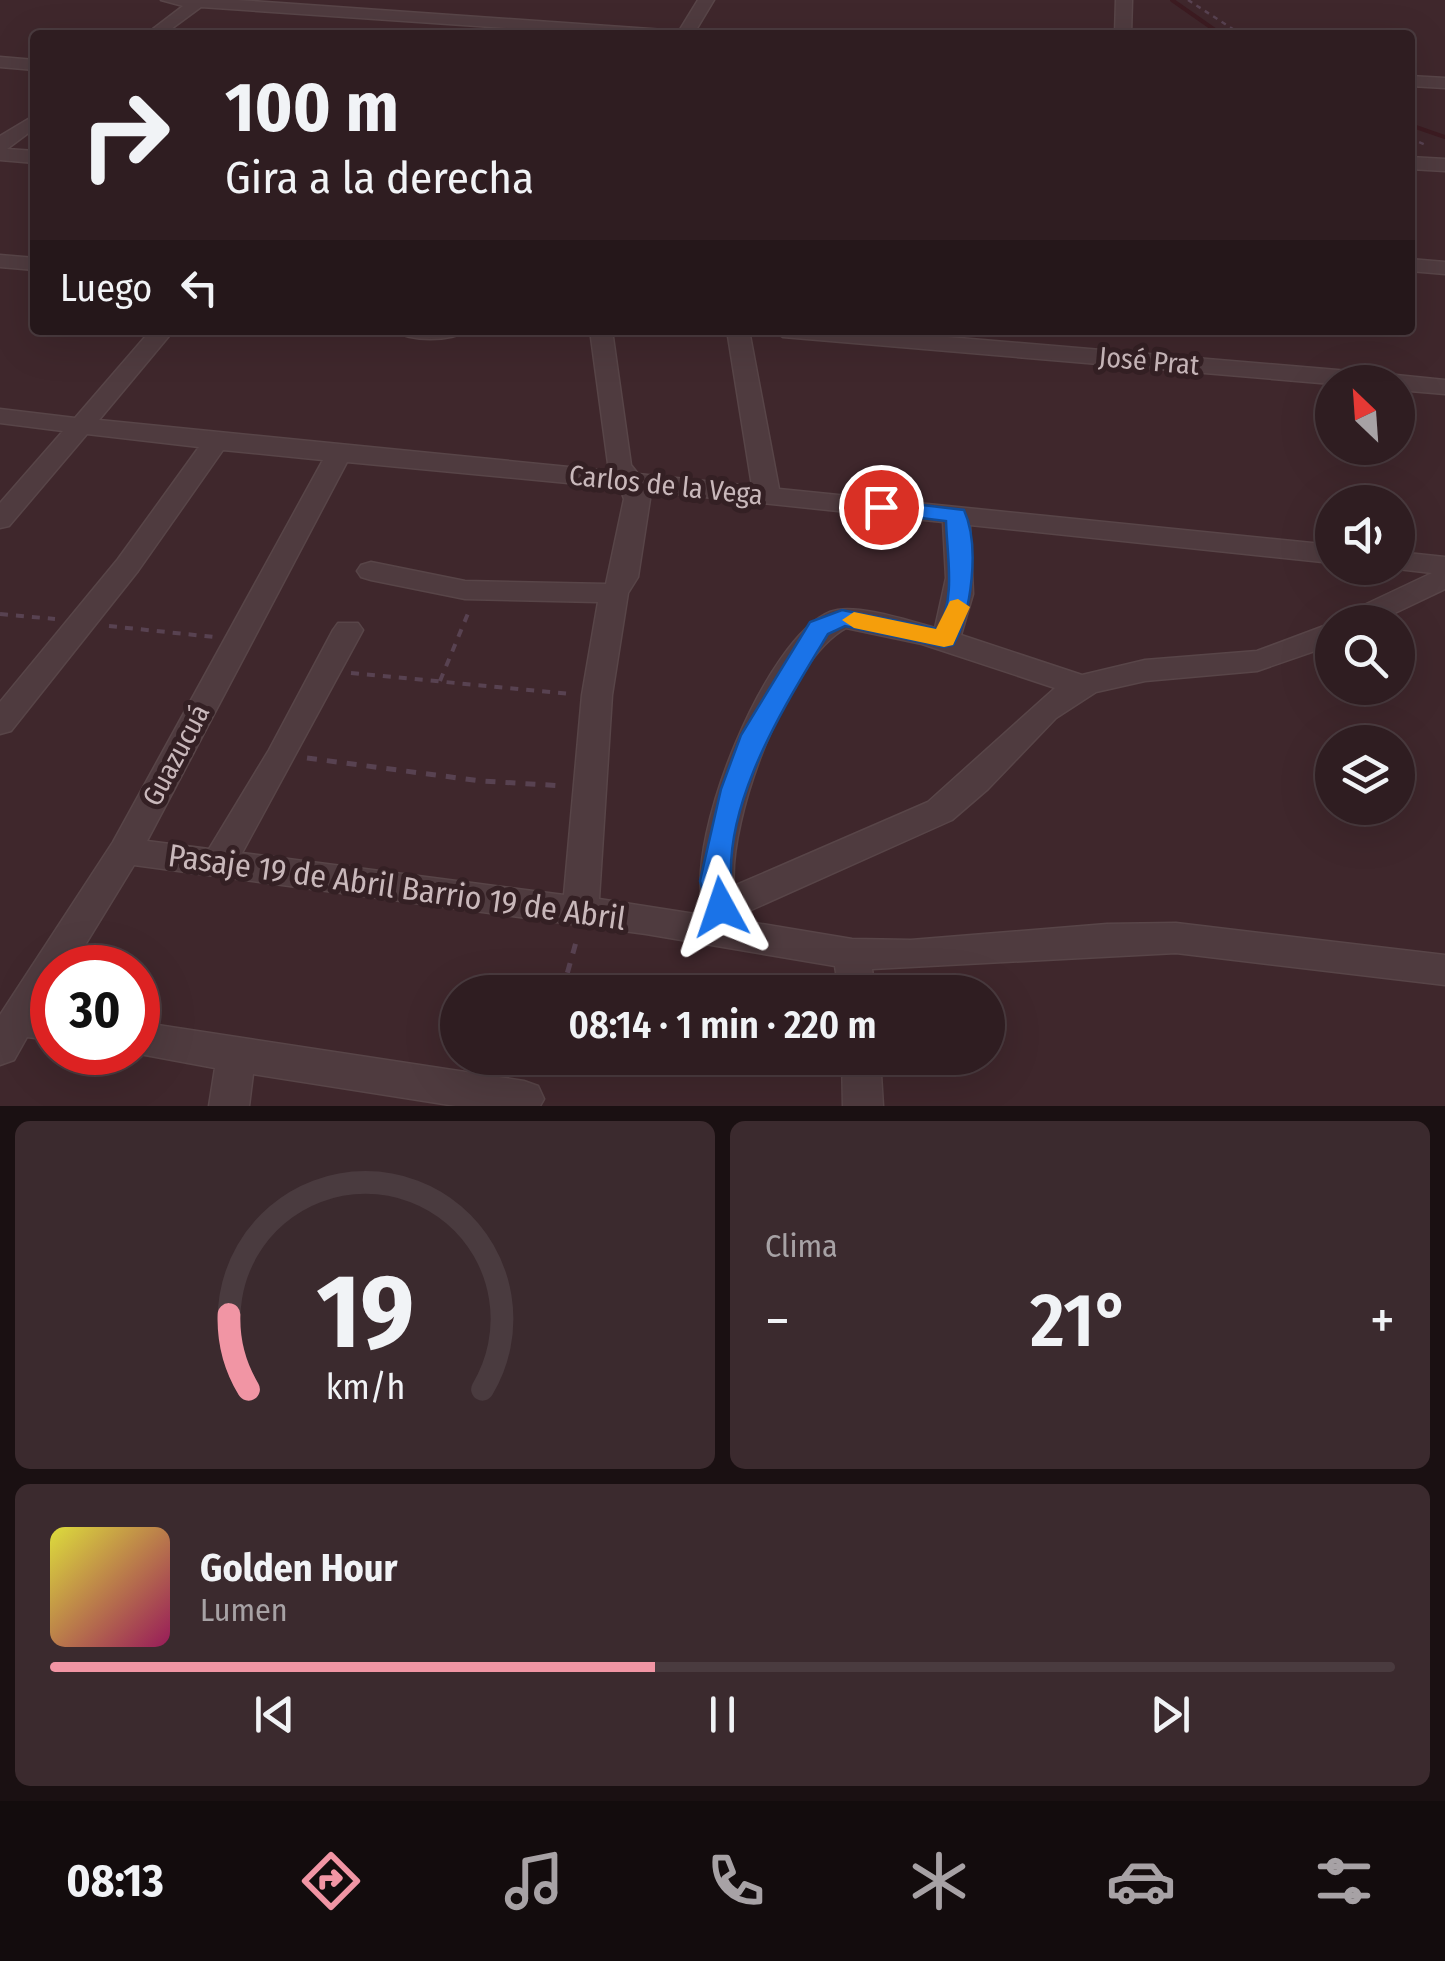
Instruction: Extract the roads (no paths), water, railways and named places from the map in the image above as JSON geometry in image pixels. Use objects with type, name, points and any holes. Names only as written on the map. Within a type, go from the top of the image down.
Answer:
[{"type":"street","points":[[168,0],[336,6],[524,30]]},
{"type":"street","points":[[688,30],[706,0]]},
{"type":"street","points":[[1123,30],[1124,0]]},
{"type":"street","points":[[160,30],[198,2]]},
{"type":"street","points":[[0,62],[30,65]]},
{"type":"street","points":[[1415,81],[1445,83]]},
{"type":"street","points":[[0,145],[30,124]]},
{"type":"street","points":[[0,154],[30,157]]},
{"type":"street","points":[[1415,163],[1445,165]]},
{"type":"street","points":[[0,261],[30,264]]},
{"type":"street","points":[[1415,265],[1445,268]]},
{"type":"street","points":[[0,280],[30,283]]},
{"type":"street","points":[[0,520],[159,335]]},
{"type":"street","points":[[581,913],[580,866],[597,696],[614,593],[624,576],[636,499],[630,480],[618,466],[602,335]]},
{"type":"street","points":[[739,335],[767,495]]},
{"type":"street","name":"José Prat","points":[[840,335],[1315,376]]},
{"type":"street","name":"José Prat","points":[[1415,384],[1445,387]]},
{"type":"street","name":"Carlos de la Vega","points":[[0,416],[216,442],[630,480],[1315,552]]},
{"type":"street","points":[[0,723],[128,565],[216,442]]},
{"type":"street","name":"Guazucuá","points":[[24,1030],[125,852],[339,454]]},
{"type":"street","points":[[944,639],[954,622],[961,588],[956,515]]},
{"type":"street","points":[[1415,567],[1443,577]]},
{"type":"street","points":[[370,570],[478,592],[614,593]]},
{"type":"street","points":[[1387,605],[1443,577]]},
{"type":"street","points":[[1083,686],[944,639],[842,618],[819,628],[754,735],[734,789],[716,860],[712,918],[940,811],[966,792],[1054,704],[1083,686],[1137,670],[1268,659],[1315,640]]},
{"type":"street","points":[[219,862],[282,755],[348,630]]},
{"type":"street","name":"Pasaje 19 de Abril Barrio 19 de Abril","points":[[125,852],[581,913],[712,918],[852,954],[911,955],[1108,939],[1176,938],[1445,970]]},
{"type":"street","points":[[852,954],[855,975]]},
{"type":"street","points":[[160,1042],[524,1099]]},
{"type":"street","points":[[228,1106],[236,1056]]},
{"type":"street","points":[[861,1075],[864,1106]]},
{"type":"waterway","points":[[1172,0],[1215,30]]},
{"type":"waterway","points":[[1415,127],[1445,137]]}]
